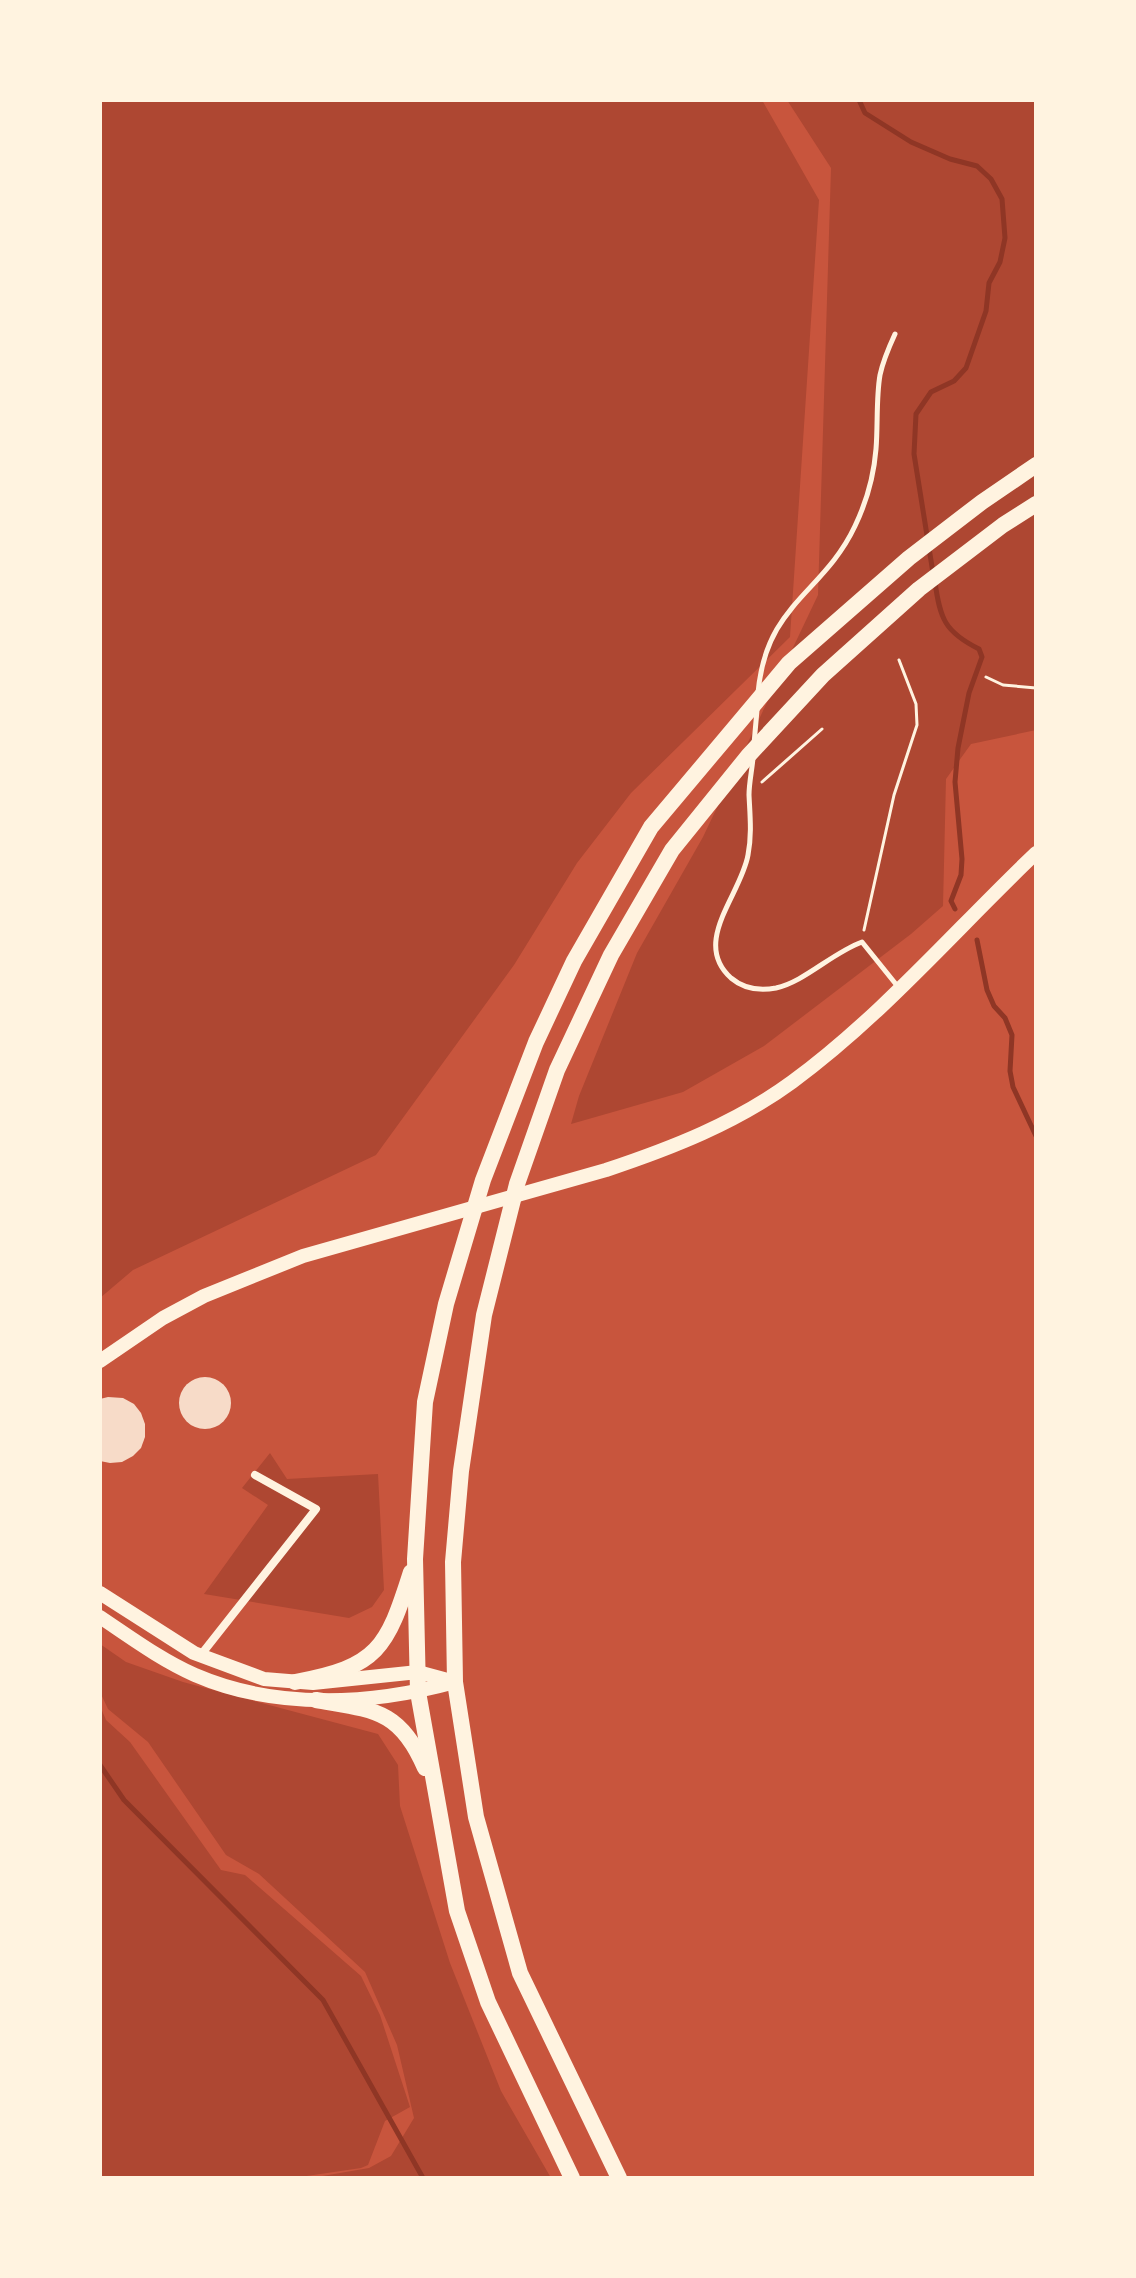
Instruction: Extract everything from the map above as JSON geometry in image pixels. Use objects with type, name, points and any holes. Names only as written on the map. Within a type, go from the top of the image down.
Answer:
[{"type":"highway","points":[[572,2178],[488,2002],[457,1911],[418,1692],[415,1559],[425,1402],[446,1304],[483,1180],[510,1104],[574,961],[651,827],[789,663],[909,558],[1036,465]]},
{"type":"highway","points":[[619,2178],[520,1973],[476,1817],[455,1682],[453,1562],[461,1471],[484,1315],[517,1184],[557,1070],[591,997],[672,850],[748,756],[823,675],[919,589],[1003,525],[1036,504]]},
{"type":"highway","points":[[295,1682],[342,1671],[372,1655],[394,1624],[415,1559]]},
{"type":"highway","points":[[316,1700],[379,1713],[406,1731],[437,1796]]},
{"type":"main road","points":[[100,1361],[163,1318],[204,1296],[303,1256],[606,1170],[702,1134],[738,1116],[792,1082],[899,988],[1036,853]]},
{"type":"main road","points":[[100,1593],[200,1656],[244,1673],[295,1682],[350,1681],[418,1672],[455,1682]]},
{"type":"main road","points":[[100,1617],[194,1674],[254,1694],[316,1700],[418,1692],[455,1682]]},
{"type":"street","points":[[200,1656],[316,1509],[255,1475]]},
{"type":"lane","points":[[895,334],[880,377],[876,454],[863,508],[846,544],[784,615],[771,637],[760,667],[749,795],[752,831],[748,857],[737,891],[720,920],[715,950],[726,974],[746,988],[773,989],[797,979],[845,948],[862,942],[899,988]]},
{"type":"path","points":[[862,942],[891,807],[917,725],[916,704],[899,660]]},
{"type":"path","points":[[986,677],[1003,685],[1036,688]]},
{"type":"path","points":[[749,795],[822,729]]},
{"type":"shaded area","points":[[100,100],[762,100],[819,200],[790,637],[631,793],[577,863],[514,965],[376,1155],[133,1270],[100,1298]]},
{"type":"shaded area","points":[[787,100],[1036,100],[1036,730],[971,744],[946,779],[943,906],[911,934],[764,1046],[683,1092],[571,1124],[579,1096],[637,953],[703,837],[818,595],[831,168]]},
{"type":"shaded area","points":[[270,1453],[287,1479],[378,1474],[384,1590],[372,1607],[349,1618],[204,1594],[268,1505],[242,1488]]},
{"type":"shaded area","points":[[100,1644],[126,1662],[183,1682],[378,1734],[398,1765],[400,1806],[450,1963],[501,2091],[551,2178],[311,2178],[369,2168],[391,2156],[414,2118],[397,2045],[365,1972],[259,1874],[226,1855],[148,1742],[108,1709],[100,1692]]},
{"type":"shaded area","points":[[100,1706],[106,1720],[130,1742],[221,1870],[245,1875],[361,1976],[380,2015],[410,2107],[385,2121],[368,2165],[293,2178],[100,2178]]},
{"type":"building","points":[[205,1377],[223,1385],[231,1403],[223,1421],[205,1429],[187,1421],[179,1403],[187,1385]]},
{"type":"building","points":[[123,1398],[134,1404],[145,1424],[141,1448],[122,1462],[100,1461],[100,1399]]},
{"type":"waterway","points":[[859,100],[865,113],[911,142],[950,159],[977,166],[991,179],[1002,199],[1005,238],[1000,262],[989,283],[986,311],[966,368],[954,381],[931,392],[916,414],[914,454],[933,573]]},
{"type":"waterway","points":[[935,582],[946,623],[958,637],[979,649],[982,657],[969,693],[958,748],[955,782],[962,859],[961,875],[951,901],[955,909]]},
{"type":"waterway","points":[[977,940],[987,990],[1012,1035],[1010,1071],[1013,1087],[1036,1136]]},
{"type":"waterway","points":[[100,1765],[124,1800],[323,2000],[423,2178]]}]
